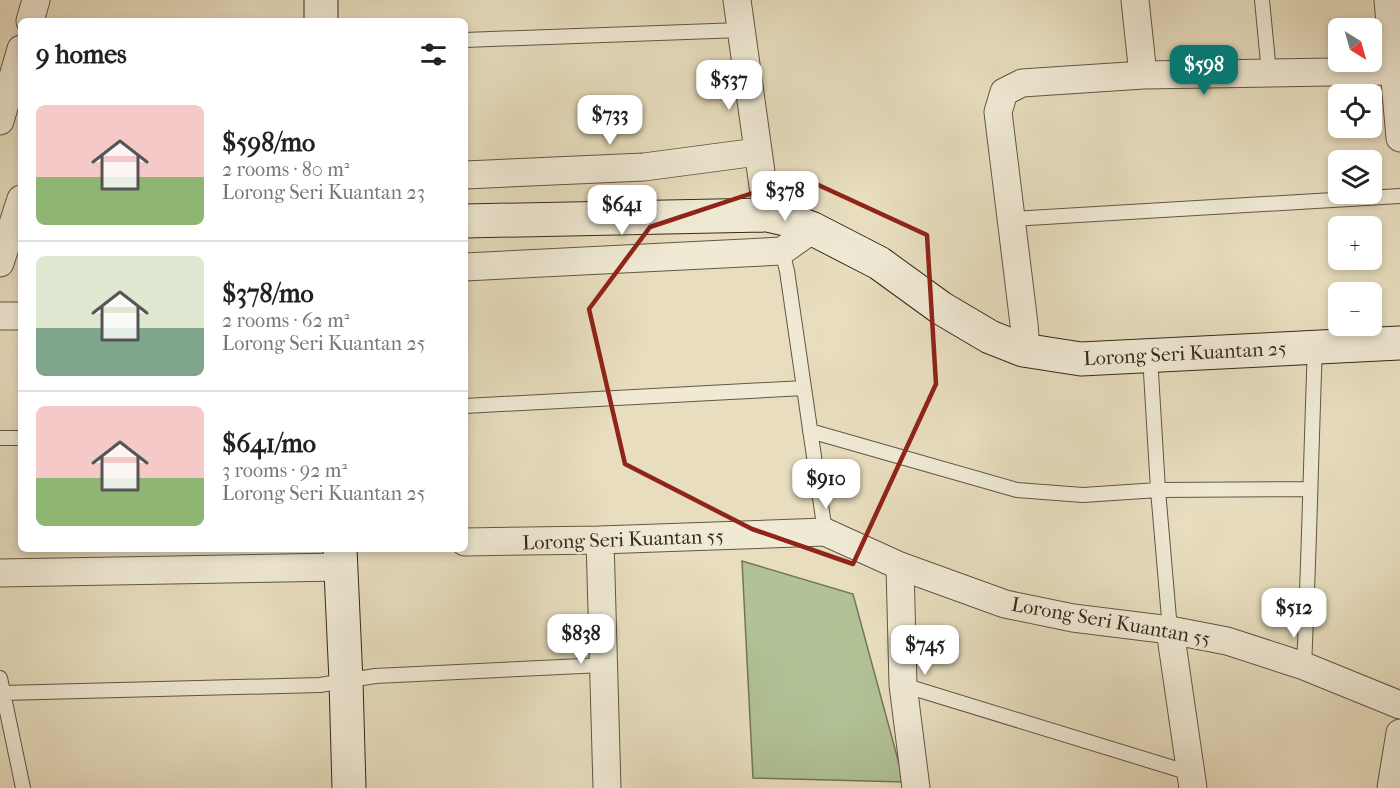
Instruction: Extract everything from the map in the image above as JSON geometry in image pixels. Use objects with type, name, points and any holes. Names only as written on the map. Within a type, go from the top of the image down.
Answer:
[{"type":"street","points":[[31,18],[36,0]]},
{"type":"street","points":[[321,0],[321,18]]},
{"type":"street","points":[[737,0],[767,215]]},
{"type":"street","points":[[1135,0],[1143,75]]},
{"type":"street","points":[[1388,0],[1397,70],[1400,138]]},
{"type":"street","points":[[0,121],[18,59]]},
{"type":"street","points":[[1023,350],[1024,324],[998,112],[1004,92],[1022,83],[1143,75],[1397,70]]},
{"type":"street","points":[[468,175],[644,167],[758,152]]},
{"type":"street","points":[[0,263],[18,208]]},
{"type":"street","name":"Lorong Seri Kuantan 25","points":[[468,221],[767,215],[789,220],[813,230],[879,263],[941,308],[990,337],[1023,350],[1081,359],[1400,343]]},
{"type":"street","points":[[468,267],[782,251],[813,230]]},
{"type":"street","points":[[0,316],[18,316]]},
{"type":"street","name":"Lorong Seri Kuantan 55","points":[[468,542],[825,532],[900,566],[1005,604],[1073,618],[1170,630],[1227,641],[1304,666],[1400,705]]},
{"type":"street","points":[[600,540],[608,788]]},
{"type":"street","points":[[0,573],[341,558],[349,788]]},
{"type":"street","points":[[900,566],[903,685],[916,788]]},
{"type":"street","points":[[1170,630],[1192,780]]},
{"type":"street","points":[[1391,788],[1400,734]]},
{"type":"lane","points":[[1262,0],[1269,73]]},
{"type":"lane","points":[[468,40],[741,30]]},
{"type":"lane","points":[[1011,219],[1400,196]]},
{"type":"lane","points":[[782,251],[787,271],[825,532]]},
{"type":"lane","points":[[1304,666],[1315,346]]},
{"type":"lane","points":[[1150,356],[1170,630]]},
{"type":"lane","points":[[468,406],[804,388]]},
{"type":"lane","points":[[810,431],[1017,490],[1083,495],[1158,489],[1310,489]]},
{"type":"lane","points":[[0,438],[18,438]]},
{"type":"lane","points":[[3,693],[320,685],[375,676],[603,665]]},
{"type":"lane","points":[[0,678],[23,788]]},
{"type":"lane","points":[[903,685],[1192,780]]},
{"type":"highlighted area","points":[[801,177],[927,235],[936,384],[853,564],[752,529],[625,464],[589,309],[650,227]]},
{"type":"green space","points":[[742,561],[853,594],[904,782],[753,778]]}]
